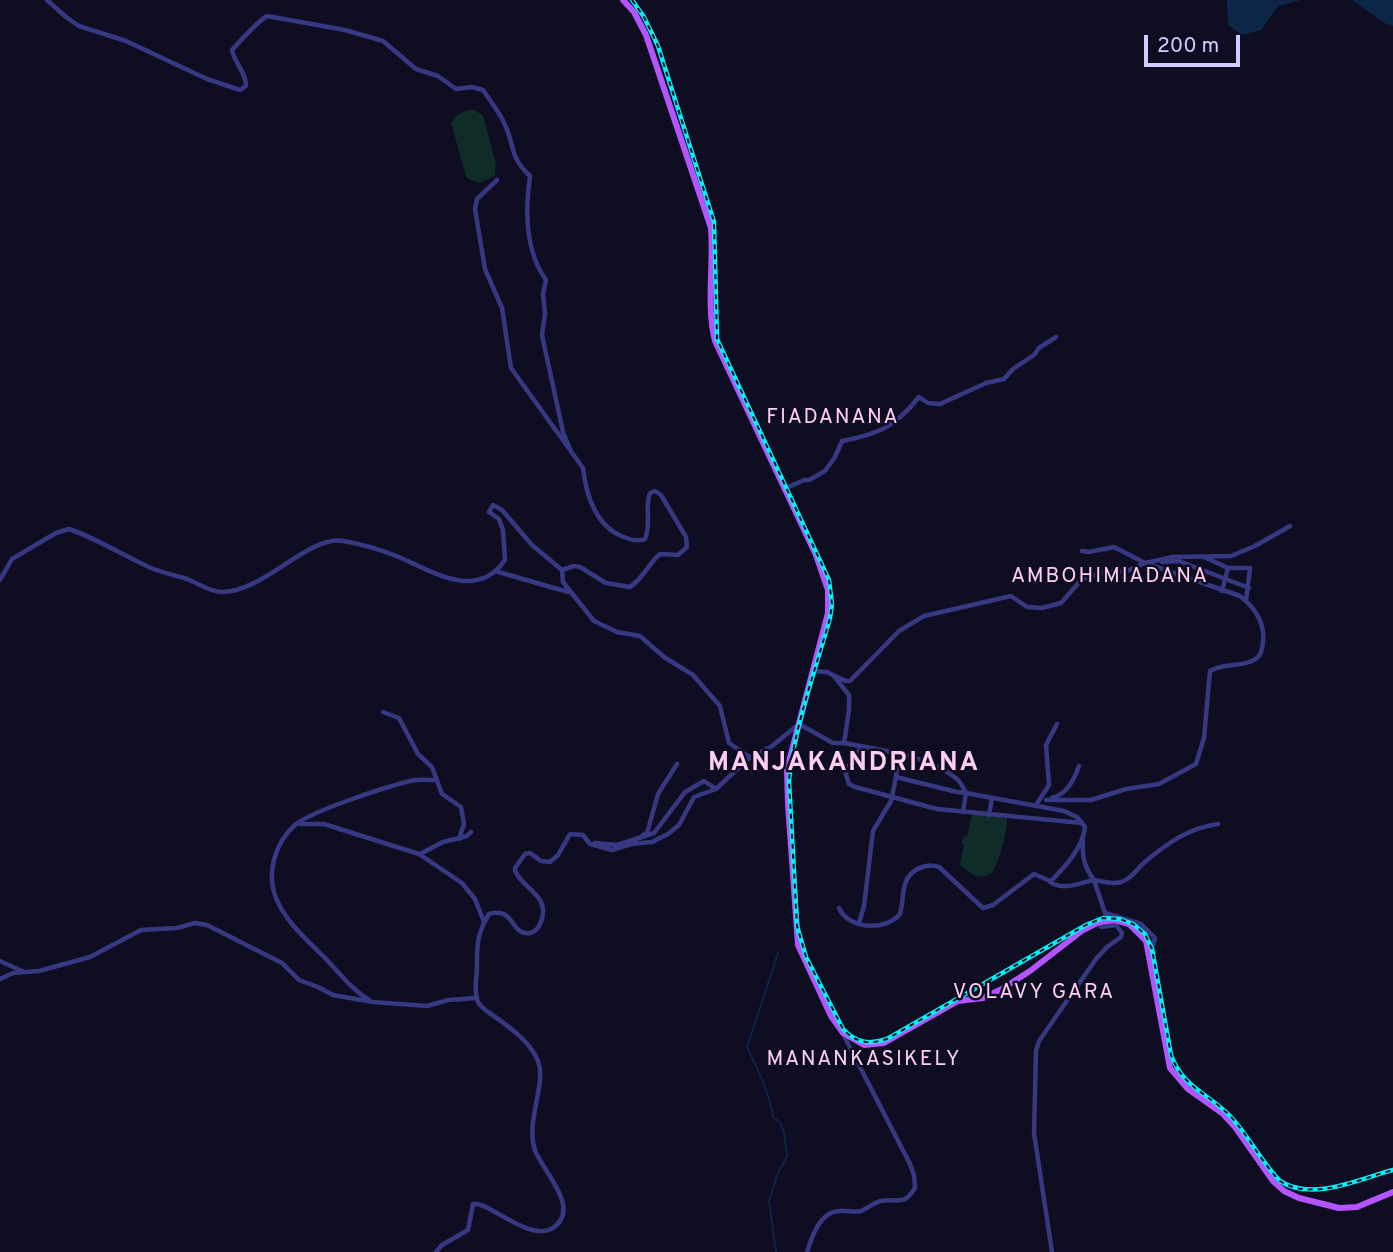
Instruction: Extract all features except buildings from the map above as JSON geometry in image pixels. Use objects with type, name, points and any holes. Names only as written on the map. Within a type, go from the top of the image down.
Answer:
[{"type":"main road","points":[[623,0],[634,12],[646,35],[711,228],[712,327],[715,341],[816,555],[828,590],[828,613],[787,769],[795,931],[798,945],[831,1016],[843,1034],[864,1045],[884,1043],[958,1001],[983,998],[1002,989],[1083,930],[1099,922],[1115,920],[1136,929],[1146,942],[1171,1068],[1188,1089],[1222,1113],[1278,1186],[1299,1198],[1339,1208],[1357,1207],[1393,1192]]},
{"type":"street","points":[[47,0],[79,26],[126,41],[207,79],[240,90],[246,86],[246,79],[232,50],[267,16],[345,30],[383,41],[416,69],[438,76],[456,89],[472,87],[483,90],[504,121],[516,162],[530,176],[527,233],[537,267],[547,280],[543,294],[545,314],[542,335],[563,432],[572,455]]},
{"type":"street","points":[[496,180],[477,199],[475,209],[485,269],[502,307],[511,368],[583,468],[584,482],[597,516],[610,532],[639,541],[645,539],[650,522],[647,500],[650,493],[655,491],[661,495],[686,537],[687,547],[678,555],[660,554],[642,579],[630,587],[606,583],[580,567],[562,570]]},
{"type":"street","points":[[784,489],[816,477],[831,464],[842,440],[866,437],[897,422],[919,397],[928,403],[940,404],[986,383],[1004,379],[1039,348],[1056,337]]},
{"type":"street","points":[[0,580],[12,559],[56,533],[69,529],[153,569],[221,592],[249,585],[308,551],[333,540],[396,556],[454,580],[472,582],[495,571],[505,559],[502,525],[499,519],[489,512],[493,505],[502,510],[532,545],[562,570],[563,582],[569,592],[594,621],[617,632],[640,635],[664,657],[692,675],[720,706],[729,743],[751,758]]},
{"type":"street","points":[[812,671],[850,681],[899,631],[923,616],[1011,596],[1027,607],[1054,605],[1061,603],[1082,579],[1105,572],[1127,571],[1144,563],[1173,557],[1231,555],[1255,546],[1290,526]]},
{"type":"street","points":[[1046,800],[1091,800],[1126,789],[1159,784],[1196,764],[1204,738],[1210,671],[1221,666],[1244,663],[1261,653],[1264,630],[1252,606],[1240,596],[1144,563],[1114,547],[1082,551]]},
{"type":"street","points":[[1204,557],[1228,568],[1250,568],[1246,601]]},
{"type":"street","points":[[1158,561],[1179,561],[1249,588]]},
{"type":"street","points":[[1196,580],[1197,567]]},
{"type":"street","points":[[1222,592],[1228,568]]},
{"type":"street","points":[[495,571],[569,592]]},
{"type":"street","points":[[833,675],[849,695],[844,743]]},
{"type":"street","points":[[383,712],[399,718],[418,754],[432,767],[442,794],[461,807],[464,830],[459,839]]},
{"type":"street","points":[[589,840],[590,844],[612,850],[631,844],[652,842],[668,834],[679,825],[694,797],[716,789],[740,765],[772,746],[799,724],[833,743],[898,754],[943,770],[960,780],[966,793],[963,812]]},
{"type":"street","points":[[1035,806],[1049,785],[1046,745],[1057,724]]},
{"type":"street","points":[[862,746],[845,771],[849,784],[937,809],[1083,823]]},
{"type":"street","points":[[859,923],[864,906],[873,831],[893,798],[898,754]]},
{"type":"street","points":[[640,838],[647,833],[658,794],[677,764]]},
{"type":"street","points":[[1035,806],[1059,796],[1080,766]]},
{"type":"street","points":[[896,777],[957,792],[1065,811],[1083,823]]},
{"type":"street","points":[[373,1002],[356,992],[344,976],[302,936],[278,902],[272,882],[274,859],[280,842],[296,824],[361,796],[413,780],[436,780]]},
{"type":"street","points":[[436,1252],[442,1245],[468,1230],[473,1204],[483,1205],[511,1222],[544,1232],[561,1220],[564,1209],[561,1195],[534,1149],[534,1110],[540,1070],[538,1059],[519,1037],[479,1004],[477,998],[476,944],[489,914],[497,912],[510,918],[519,931],[526,934],[534,933],[540,925],[543,913],[541,899],[518,877],[515,868],[525,854],[530,853],[541,861],[550,862],[558,855],[570,834],[583,835],[596,844],[617,845],[654,833],[690,788],[704,781],[716,789]]},
{"type":"street","points":[[989,815],[992,798]]},
{"type":"street","points":[[1083,823],[1084,863],[1094,880],[1105,913],[1141,924],[1155,938],[1150,956]]},
{"type":"street","points":[[296,824],[324,824],[419,854],[462,883],[475,899],[484,922]]},
{"type":"street","points":[[839,908],[848,920],[859,923],[878,926],[895,920],[900,914],[909,876],[921,866],[932,864],[939,867],[983,908],[993,905],[1034,874],[1055,885],[1071,886],[1094,880],[1114,884],[1123,882],[1178,836],[1195,828],[1218,824]]},
{"type":"street","points":[[419,854],[443,842],[467,836],[471,832]]},
{"type":"street","points":[[1050,882],[1067,863],[1084,835]]},
{"type":"street","points":[[1052,1252],[1034,1133],[1035,1051],[1039,1041],[1096,959],[1121,937],[1120,928],[1116,925],[1101,927],[1099,922]]},
{"type":"street","points":[[0,979],[23,971],[39,971],[90,957],[141,930],[177,928],[195,923],[207,925],[282,963],[299,980],[326,992],[373,1002],[427,1006],[448,1000],[477,998]]},
{"type":"street","points":[[0,961],[23,971]]},
{"type":"street","points":[[807,1252],[811,1239],[827,1215],[841,1210],[859,1212],[881,1201],[905,1200],[915,1188],[914,1175],[909,1164],[843,1034]]},
{"type":"green space","points":[[467,110],[483,115],[496,164],[495,176],[480,183],[466,176],[451,123],[456,116]]},
{"type":"green space","points":[[972,814],[1007,818],[998,861],[993,871],[985,876],[971,873],[960,864],[964,845],[961,844],[964,836],[967,836]]},
{"type":"water","points":[[1227,0],[1301,0],[1278,6],[1261,30],[1242,35],[1228,25]]},
{"type":"water","points":[[1352,0],[1393,0],[1393,26],[1386,24]]},
{"type":"waterway","points":[[776,1252],[769,1201],[777,1175],[787,1156],[784,1133],[780,1122],[773,1117],[759,1072],[747,1047],[778,953]]},
{"type":"railway","points":[[632,0],[658,46],[714,222],[717,339],[829,580],[832,604],[830,618],[800,721],[789,781],[797,926],[806,957],[843,1029],[863,1042],[887,1039],[1086,925],[1103,918],[1120,919],[1133,924],[1145,934],[1152,949],[1171,1055],[1176,1066],[1189,1083],[1230,1116],[1280,1181],[1293,1187],[1321,1189],[1393,1170]]},
{"type":"district","name":"FIADANANA","points":[[833,419]]},
{"type":"district","name":"AMBOHIMIADANA","points":[[1110,578]]},
{"type":"district","name":"MANJAKANDRIANA","points":[[844,765]]},
{"type":"district","name":"VOLAVY GARA","points":[[1034,994]]},
{"type":"district","name":"MANANKASIKELY","points":[[864,1061]]}]
